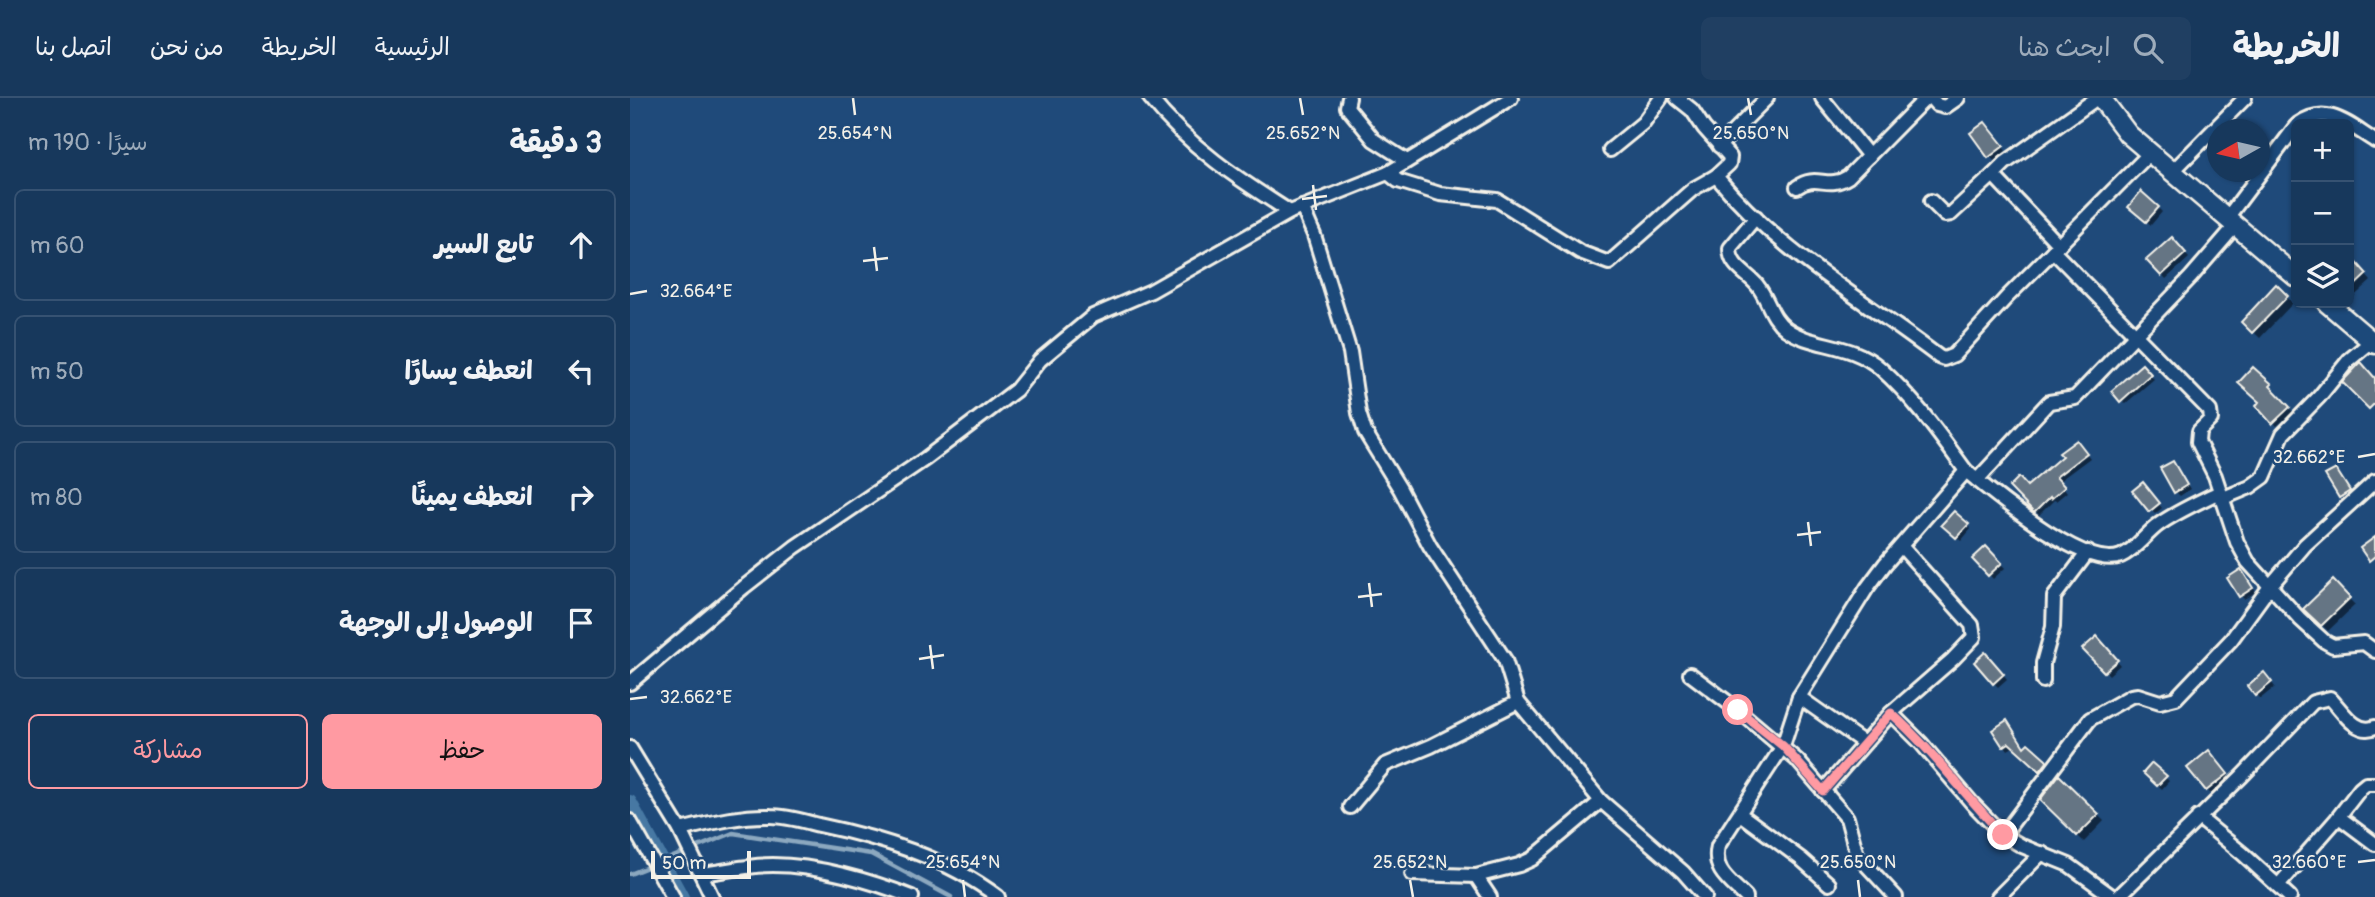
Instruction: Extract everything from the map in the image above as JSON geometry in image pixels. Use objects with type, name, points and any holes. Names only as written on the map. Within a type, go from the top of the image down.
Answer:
[{"type":"street","points":[[1150,98],[1173,126],[1211,160],[1296,210],[1314,235],[1350,352],[1362,426],[1400,489],[1430,547],[1505,660],[1518,702],[1601,800],[1684,873],[1705,897]]},
{"type":"street","points":[[1349,98],[1347,107],[1369,136],[1407,161]]},
{"type":"street","points":[[630,683],[795,547],[925,459],[1016,390],[1040,360],[1093,316],[1151,291],[1296,210],[1388,173],[1511,98]]},
{"type":"street","points":[[1610,150],[1643,122],[1661,98]]},
{"type":"street","points":[[1388,173],[1402,182],[1440,194],[1497,200],[1556,239],[1606,263],[1613,261],[1693,188],[1716,176],[1731,160],[1692,110],[1677,98]]},
{"type":"street","points":[[1719,146],[1767,98]]},
{"type":"street","points":[[1822,98],[1869,156]]},
{"type":"street","points":[[1797,187],[1805,181],[1841,182],[1929,98],[1937,105],[1945,107],[1958,98]]},
{"type":"street","points":[[1931,201],[1945,215],[1951,214],[2005,163],[2099,98],[2128,134],[2291,273]]},
{"type":"street","points":[[2172,172],[2245,98]]},
{"type":"street","points":[[2305,119],[2320,114],[2334,119]]},
{"type":"street","points":[[2354,127],[2375,141]]},
{"type":"street","points":[[1976,480],[2049,402],[2074,398],[2191,277],[2291,134]]},
{"type":"street","points":[[1716,176],[1798,256],[1944,359],[1954,355],[2007,297],[2150,153]]},
{"type":"street","points":[[1993,175],[2135,335],[2210,411],[2211,419],[2199,431],[2198,442],[2215,476],[2237,542],[2248,562],[2324,641],[2333,646],[2364,643],[2375,651]]},
{"type":"street","points":[[1756,217],[1730,248],[1730,255],[1737,268],[1759,288],[1773,317],[1795,334],[1836,345],[1861,355],[1879,367],[1930,421],[1966,471],[1976,480],[2054,537],[2109,558],[2123,555],[2164,521],[2264,477],[2283,434],[2319,397],[2349,360],[2374,342],[2333,308]]},
{"type":"street","points":[[1746,897],[1716,862],[1718,846],[1783,746],[1799,697],[1867,588],[1966,471]]},
{"type":"street","points":[[2003,835],[2090,719],[2131,696],[2138,695],[2160,702],[2176,698],[2231,640],[2271,585],[2305,545],[2375,481]]},
{"type":"street","points":[[1823,791],[1891,713],[1974,637],[1972,625],[1901,546]]},
{"type":"street","points":[[2043,681],[2043,663],[2053,627],[2054,597],[2088,552]]},
{"type":"street","points":[[1690,674],[1783,746],[1847,818],[1857,855],[1896,897]]},
{"type":"street","points":[[1799,697],[1864,743]]},
{"type":"street","points":[[2118,897],[2316,699],[2330,698],[2358,728],[2366,730],[2375,727]]},
{"type":"street","points":[[1350,807],[1385,765],[1431,746],[1518,702]]},
{"type":"street","points":[[1891,713],[1922,743],[1972,803],[2003,835],[2078,870],[2113,897]]},
{"type":"street","points":[[630,748],[680,830],[712,897]]},
{"type":"street","points":[[2278,886],[2360,789],[2366,784],[2375,784]]},
{"type":"street","points":[[1412,874],[1476,876],[1532,859],[1601,800]]},
{"type":"street","points":[[1740,814],[1801,859],[1829,884]]},
{"type":"street","points":[[680,830],[717,821],[771,816],[850,831],[927,857],[961,873],[998,897]]},
{"type":"street","points":[[2198,817],[2290,897]]},
{"type":"street","points":[[2339,817],[2375,844]]},
{"type":"street","points":[[630,821],[635,843],[670,896]]},
{"type":"street","points":[[1998,897],[2042,853]]},
{"type":"street","points":[[701,874],[765,865],[792,866],[886,887],[912,897]]},
{"type":"street","points":[[1476,876],[1490,897]]},
{"type":"building","points":[[1985,122],[2004,146],[1988,158],[1970,133]]},
{"type":"building","points":[[2141,191],[2159,207],[2146,222],[2128,207]]},
{"type":"building","points":[[2172,237],[2186,253],[2161,276],[2146,260]]},
{"type":"building","points":[[2354,260],[2367,274],[2354,286]]},
{"type":"building","points":[[2276,284],[2288,296],[2252,333],[2241,322]]},
{"type":"building","points":[[2361,362],[2375,378],[2375,403],[2369,409],[2342,382]]},
{"type":"building","points":[[2142,364],[2151,374],[2120,402],[2111,391]]},
{"type":"building","points":[[2253,367],[2272,384],[2270,386],[2290,407],[2272,424],[2256,406],[2259,402],[2238,383]]},
{"type":"building","points":[[2077,440],[2087,453],[2056,477],[2065,487],[2034,513],[2009,487],[2019,477],[2027,486],[2062,456],[2059,453]]},
{"type":"building","points":[[2173,461],[2187,485],[2174,493],[2160,468]]},
{"type":"building","points":[[2336,469],[2350,491],[2339,498],[2325,475]]},
{"type":"building","points":[[2143,482],[2160,503],[2149,512],[2132,491]]},
{"type":"building","points":[[1954,511],[1969,524],[1956,538],[1941,525]]},
{"type":"building","points":[[2375,537],[2375,556],[2369,561],[2360,548]]},
{"type":"building","points":[[1986,546],[2002,563],[1988,576],[1972,559]]},
{"type":"building","points":[[2241,569],[2253,588],[2239,597],[2227,578]]},
{"type":"building","points":[[2333,580],[2350,598],[2321,626],[2303,609]]},
{"type":"building","points":[[2097,636],[2118,660],[2104,672],[2082,649]]},
{"type":"building","points":[[1985,652],[2004,674],[1993,684],[1974,662]]},
{"type":"building","points":[[2264,672],[2272,682],[2255,696],[2247,686]]},
{"type":"building","points":[[2007,720],[2024,747],[2028,743],[2046,759],[2047,762],[2040,771],[2009,743],[2003,747],[1992,730]]},
{"type":"building","points":[[2209,750],[2228,774],[2206,791],[2187,768]]},
{"type":"building","points":[[2152,763],[2167,776],[2157,786],[2143,773]]},
{"type":"building","points":[[2059,775],[2099,814],[2077,836],[2040,800]]},
{"type":"waterway","points":[[630,802],[682,897]]},
{"type":"waterway","points":[[630,874],[733,833],[871,854],[951,897]]},
{"type":"route","points":[[1738,710],[1783,746],[1823,791],[1891,713],[1922,743],[1972,803],[2003,835]]}]
